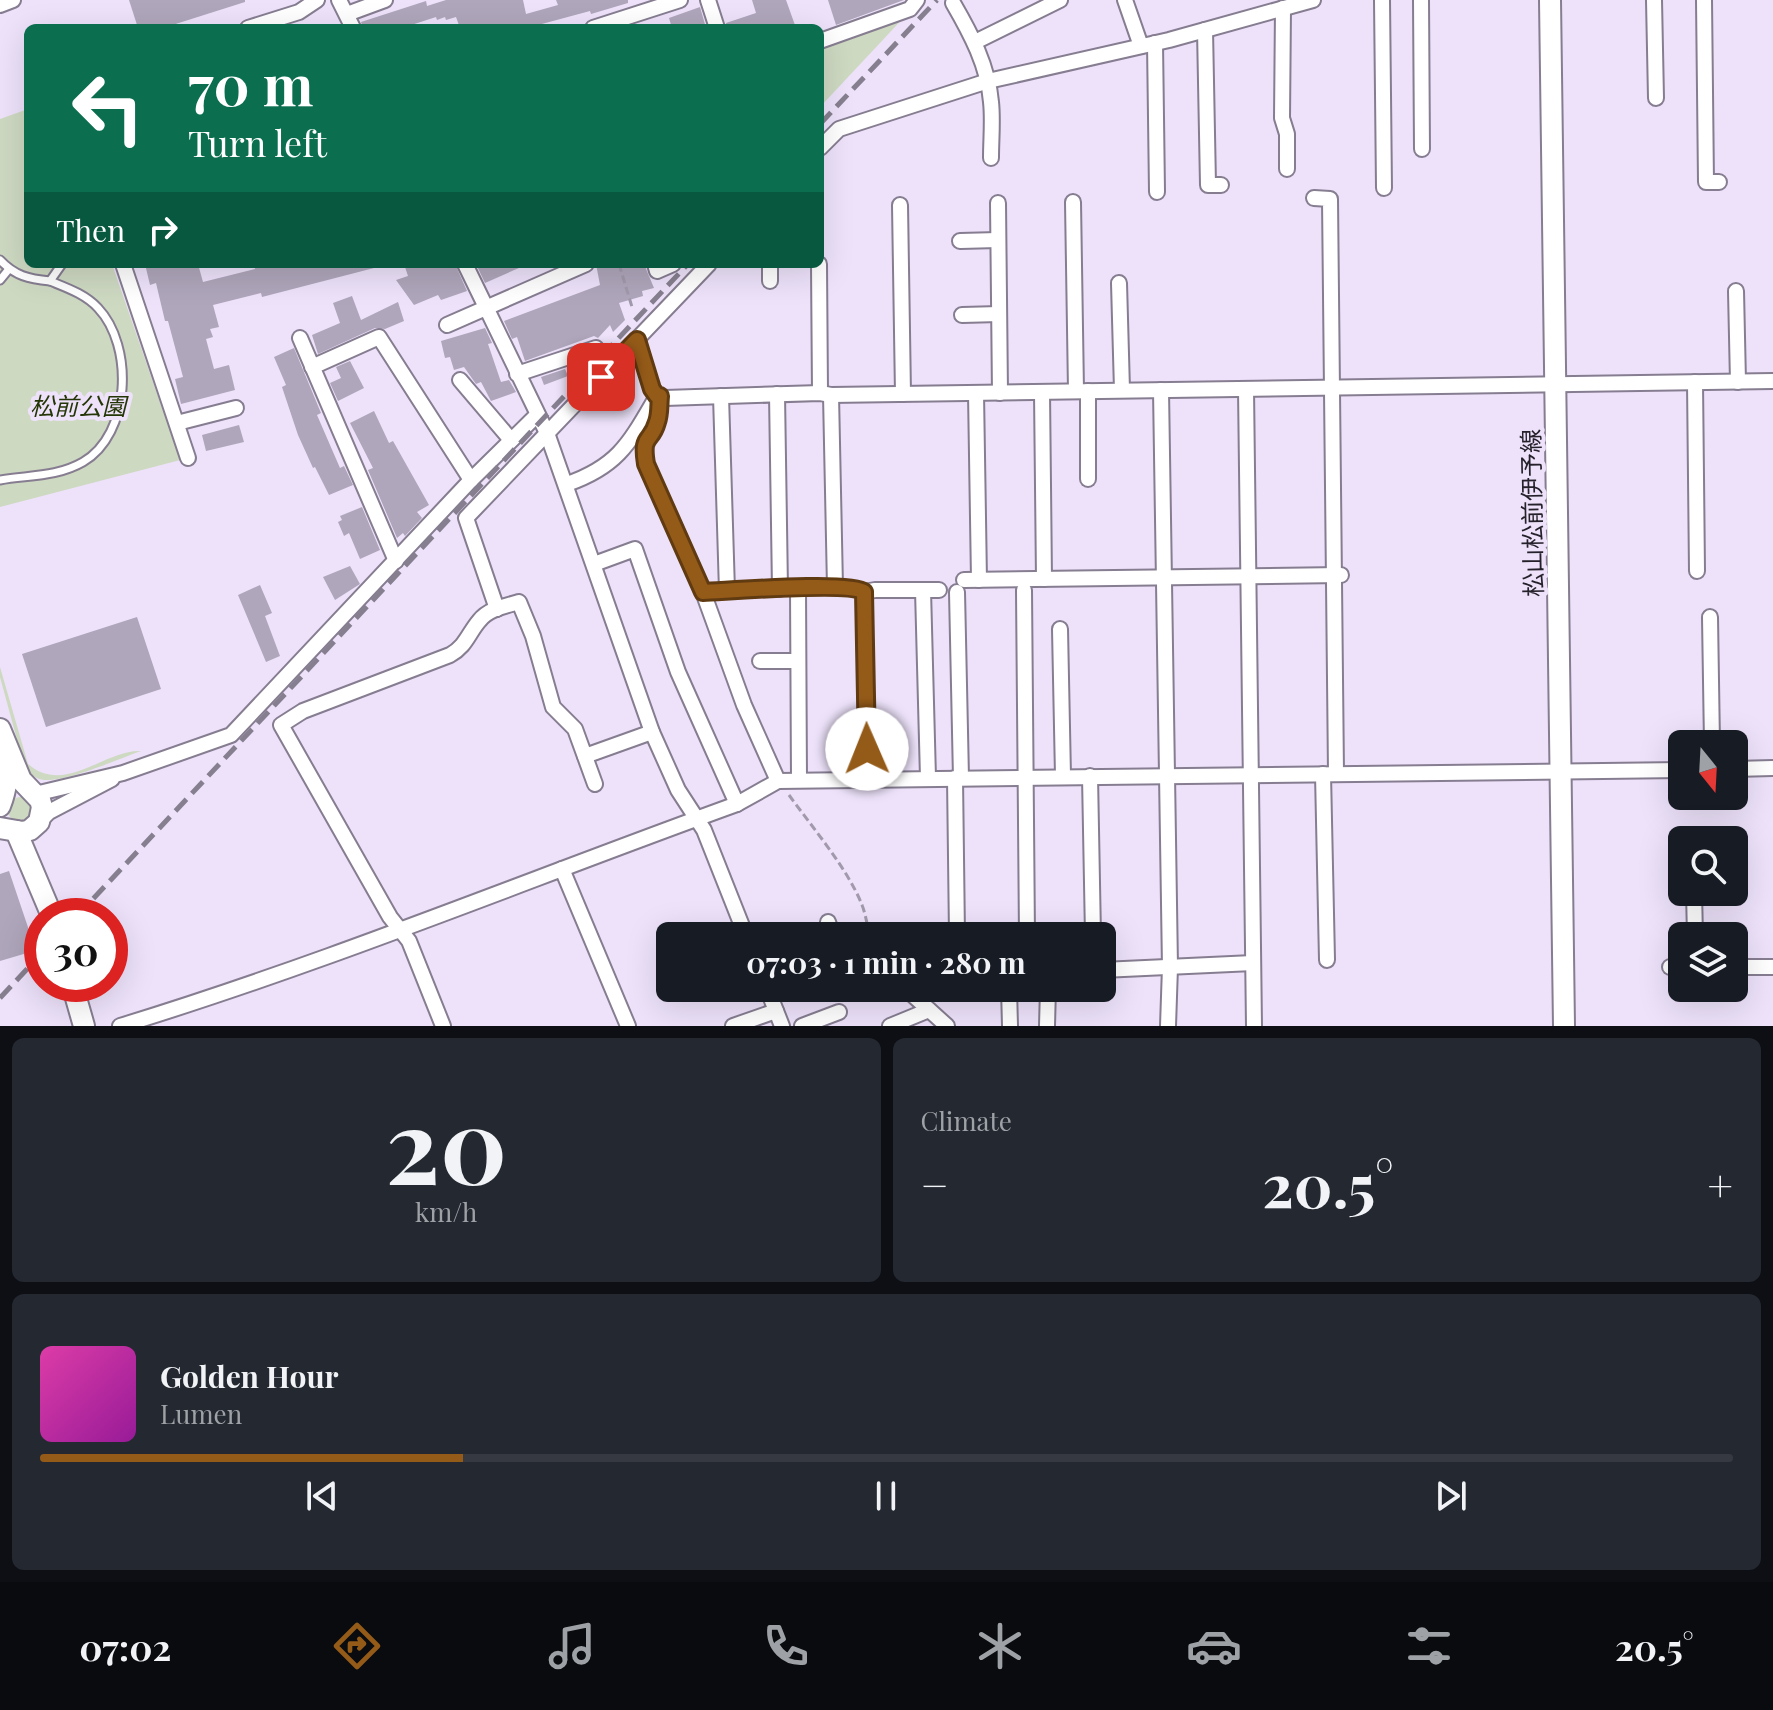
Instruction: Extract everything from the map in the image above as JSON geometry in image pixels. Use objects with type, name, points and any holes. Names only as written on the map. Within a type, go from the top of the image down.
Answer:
[{"type":"main road","name":"松山松前伊予線","points":[[1550,0],[1564,1026]]},
{"type":"main road","points":[[0,731],[18,773],[42,807],[11,816]]},
{"type":"main road","points":[[0,731],[11,816],[45,898]]},
{"type":"main road","points":[[11,816],[14,790],[34,793]]},
{"type":"main road","points":[[77,1002],[84,1026]]},
{"type":"street","points":[[0,5],[13,0]]},
{"type":"street","points":[[261,24],[299,12],[317,0]]},
{"type":"street","points":[[339,0],[350,21],[385,0]]},
{"type":"street","points":[[605,24],[680,0]]},
{"type":"street","points":[[708,0],[716,24]]},
{"type":"street","points":[[824,40],[910,9],[917,0]]},
{"type":"street","points":[[975,42],[1060,0]]},
{"type":"street","points":[[1125,0],[1148,44],[1157,192]]},
{"type":"street","points":[[824,144],[839,129],[988,81],[1205,30],[1262,7],[1283,8],[1313,0]]},
{"type":"street","points":[[1382,0],[1384,188]]},
{"type":"street","points":[[1421,0],[1422,149]]},
{"type":"street","points":[[1654,0],[1656,98]]},
{"type":"street","points":[[1704,0],[1706,182],[1719,182]]},
{"type":"street","points":[[953,3],[975,42],[988,81],[991,158]]},
{"type":"street","points":[[1283,8],[1282,118],[1287,134],[1287,169]]},
{"type":"street","points":[[1205,30],[1208,185],[1221,185]]},
{"type":"street","points":[[1314,198],[1330,199],[1337,575],[1329,774],[1327,960]]},
{"type":"street","points":[[1073,202],[1088,479]]},
{"type":"street","points":[[998,203],[1000,393]]},
{"type":"street","points":[[900,205],[903,394]]},
{"type":"street","points":[[960,241],[998,240]]},
{"type":"street","points":[[124,268],[188,458]]},
{"type":"street","points":[[467,268],[547,433],[652,732],[678,790],[704,830],[740,922]]},
{"type":"street","points":[[447,325],[577,268]]},
{"type":"street","points":[[497,609],[466,518],[705,268]]},
{"type":"street","points":[[770,268],[770,281]]},
{"type":"street","points":[[819,268],[835,587]]},
{"type":"street","points":[[1119,283],[1122,390]]},
{"type":"street","points":[[1736,291],[1738,382]]},
{"type":"street","points":[[962,315],[999,314]]},
{"type":"street","points":[[312,367],[379,337],[471,480]]},
{"type":"street","points":[[300,338],[396,561]]},
{"type":"street","points":[[637,340],[658,396],[657,423],[646,438],[644,448],[646,464],[703,592],[744,705],[778,781]]},
{"type":"street","points":[[517,374],[596,348]]},
{"type":"street","points":[[460,380],[511,440]]},
{"type":"street","points":[[658,396],[1773,381]]},
{"type":"street","points":[[1695,382],[1697,571]]},
{"type":"street","points":[[1246,389],[1254,1026]]},
{"type":"street","points":[[1161,390],[1170,967],[1168,1026]]},
{"type":"street","points":[[1042,392],[1044,579]]},
{"type":"street","points":[[957,922],[958,778],[976,393]]},
{"type":"street","points":[[777,394],[780,589]]},
{"type":"street","points":[[567,484],[594,475],[608,466],[658,396]]},
{"type":"street","points":[[721,396],[727,591]]},
{"type":"street","points":[[177,423],[236,408]]},
{"type":"street","points":[[34,793],[123,773],[231,735],[471,480],[537,415]]},
{"type":"street","points":[[594,564],[635,549],[678,672],[737,804]]},
{"type":"street","points":[[967,584],[1044,579],[1337,575]]},
{"type":"street","points":[[703,592],[835,587],[858,588],[864,592],[939,590]]},
{"type":"street","points":[[798,589],[799,780]]},
{"type":"street","points":[[923,590],[928,778]]},
{"type":"street","points":[[1024,590],[1027,922]]},
{"type":"street","points":[[864,592],[867,779]]},
{"type":"street","points":[[443,1026],[409,941],[390,917],[281,725],[303,711],[450,655],[462,648],[478,622],[497,609],[519,602],[533,636],[553,707],[575,729],[595,784]]},
{"type":"street","points":[[1710,617],[1712,730]]},
{"type":"street","points":[[1060,629],[1063,776]]},
{"type":"street","points":[[760,661],[798,661]]},
{"type":"street","points":[[585,756],[652,732]]},
{"type":"street","points":[[1748,769],[1773,768]]},
{"type":"street","points":[[120,1026],[177,1009],[400,929],[737,804],[778,781],[1668,770]]},
{"type":"street","points":[[11,816],[49,812],[123,773]]},
{"type":"street","points":[[1090,776],[1093,922]]},
{"type":"street","points":[[562,869],[628,1026]]},
{"type":"street","points":[[1116,969],[1253,963]]},
{"type":"street","points":[[1748,967],[1773,967]]},
{"type":"street","points":[[772,1002],[782,1026]]},
{"type":"street","points":[[1009,1002],[1010,1026]]},
{"type":"street","points":[[1047,1026],[1048,1002]]},
{"type":"street","points":[[733,1026],[776,1011]]},
{"type":"street","points":[[802,1026],[839,1012]]},
{"type":"street","points":[[890,1026],[921,1017],[947,1026]]},
{"type":"lane","points":[[0,260],[28,279],[50,281],[80,293],[99,309],[118,346],[121,374],[117,421],[98,451],[78,465],[52,474],[0,480]]},
{"type":"lane","points":[[50,281],[59,268]]},
{"type":"lane","points":[[0,280],[9,269]]},
{"type":"path","points":[[620,268],[632,307]]},
{"type":"path","points":[[778,781],[822,840],[855,893],[866,922]]},
{"type":"green space","points":[[908,13],[824,103],[824,44]]},
{"type":"green space","name":"松前公園","points":[[24,110],[24,268],[113,268],[163,411],[188,458],[0,507],[0,119]]},
{"type":"green space","points":[[0,667],[28,764],[42,773],[71,773],[127,752],[141,751],[72,776],[46,780],[37,778],[29,772],[22,758]]},
{"type":"green space","points":[[21,797],[30,801],[34,810],[30,819],[21,823],[12,819],[8,810],[12,801]]},
{"type":"building","points":[[129,0],[245,0],[176,24],[137,24]]},
{"type":"building","points":[[446,0],[523,0],[526,14],[558,5],[556,0],[628,0],[628,3],[591,14],[590,11],[542,24],[459,24],[456,17],[437,20],[436,17],[414,24],[361,22],[426,1],[427,6]]},
{"type":"building","points":[[752,0],[786,0],[795,24],[726,24],[756,13]]},
{"type":"building","points":[[828,0],[904,0],[836,25]]},
{"type":"building","points":[[700,7],[705,24],[671,24],[669,18]]},
{"type":"building","points":[[146,268],[199,268],[203,282],[255,268],[374,268],[262,297],[261,293],[213,305],[219,327],[210,329],[213,337],[206,339],[214,369],[229,365],[235,390],[181,404],[175,379],[183,377],[156,283],[150,285]]},
{"type":"building","points":[[405,268],[457,268],[467,291],[441,300],[438,295],[414,305],[396,280],[408,276]]},
{"type":"building","points":[[478,268],[519,268],[485,283]]},
{"type":"building","points":[[597,268],[646,268],[654,288],[642,291],[643,296],[619,303],[625,320],[613,332],[610,325],[598,338],[594,336],[525,361],[517,337],[512,339],[504,321],[600,285]]},
{"type":"building","points":[[352,296],[361,320],[398,302],[404,321],[385,329],[375,328],[318,354],[312,335],[340,323],[333,303]]},
{"type":"building","points":[[485,328],[492,343],[488,344],[501,382],[509,380],[516,392],[491,401],[481,382],[476,384],[464,367],[454,370],[450,357],[445,358],[441,341]]},
{"type":"building","points":[[294,348],[321,413],[317,415],[340,468],[344,466],[353,485],[329,495],[298,435],[282,387],[286,385],[274,357]]},
{"type":"building","points":[[350,361],[364,388],[338,401],[330,383],[341,378],[336,367]]},
{"type":"building","points":[[565,369],[568,376],[544,385],[541,377]]},
{"type":"building","points":[[374,411],[389,443],[393,441],[429,505],[417,512],[422,518],[405,536],[403,533],[397,538],[368,470],[373,468],[350,423]]},
{"type":"building","points":[[239,425],[244,442],[206,451],[202,435]]},
{"type":"building","points":[[362,507],[380,550],[360,559],[349,533],[344,536],[338,522],[342,520],[340,516]]},
{"type":"building","points":[[350,566],[360,584],[335,600],[323,577]]},
{"type":"building","points":[[260,585],[272,613],[265,616],[280,656],[266,662],[238,595]]},
{"type":"building","points":[[137,617],[161,689],[46,727],[22,654]]},
{"type":"building","points":[[9,871],[24,915],[24,954],[0,961],[0,874]]},
{"type":"railway","points":[[824,120],[937,0]]},
{"type":"railway","points":[[94,898],[684,268]]},
{"type":"railway","points":[[0,998],[24,972]]},
{"type":"route","points":[[601,377],[637,340],[652,389],[660,396],[657,423],[646,438],[646,464],[703,592],[835,587],[858,588],[864,592],[867,749]]}]
